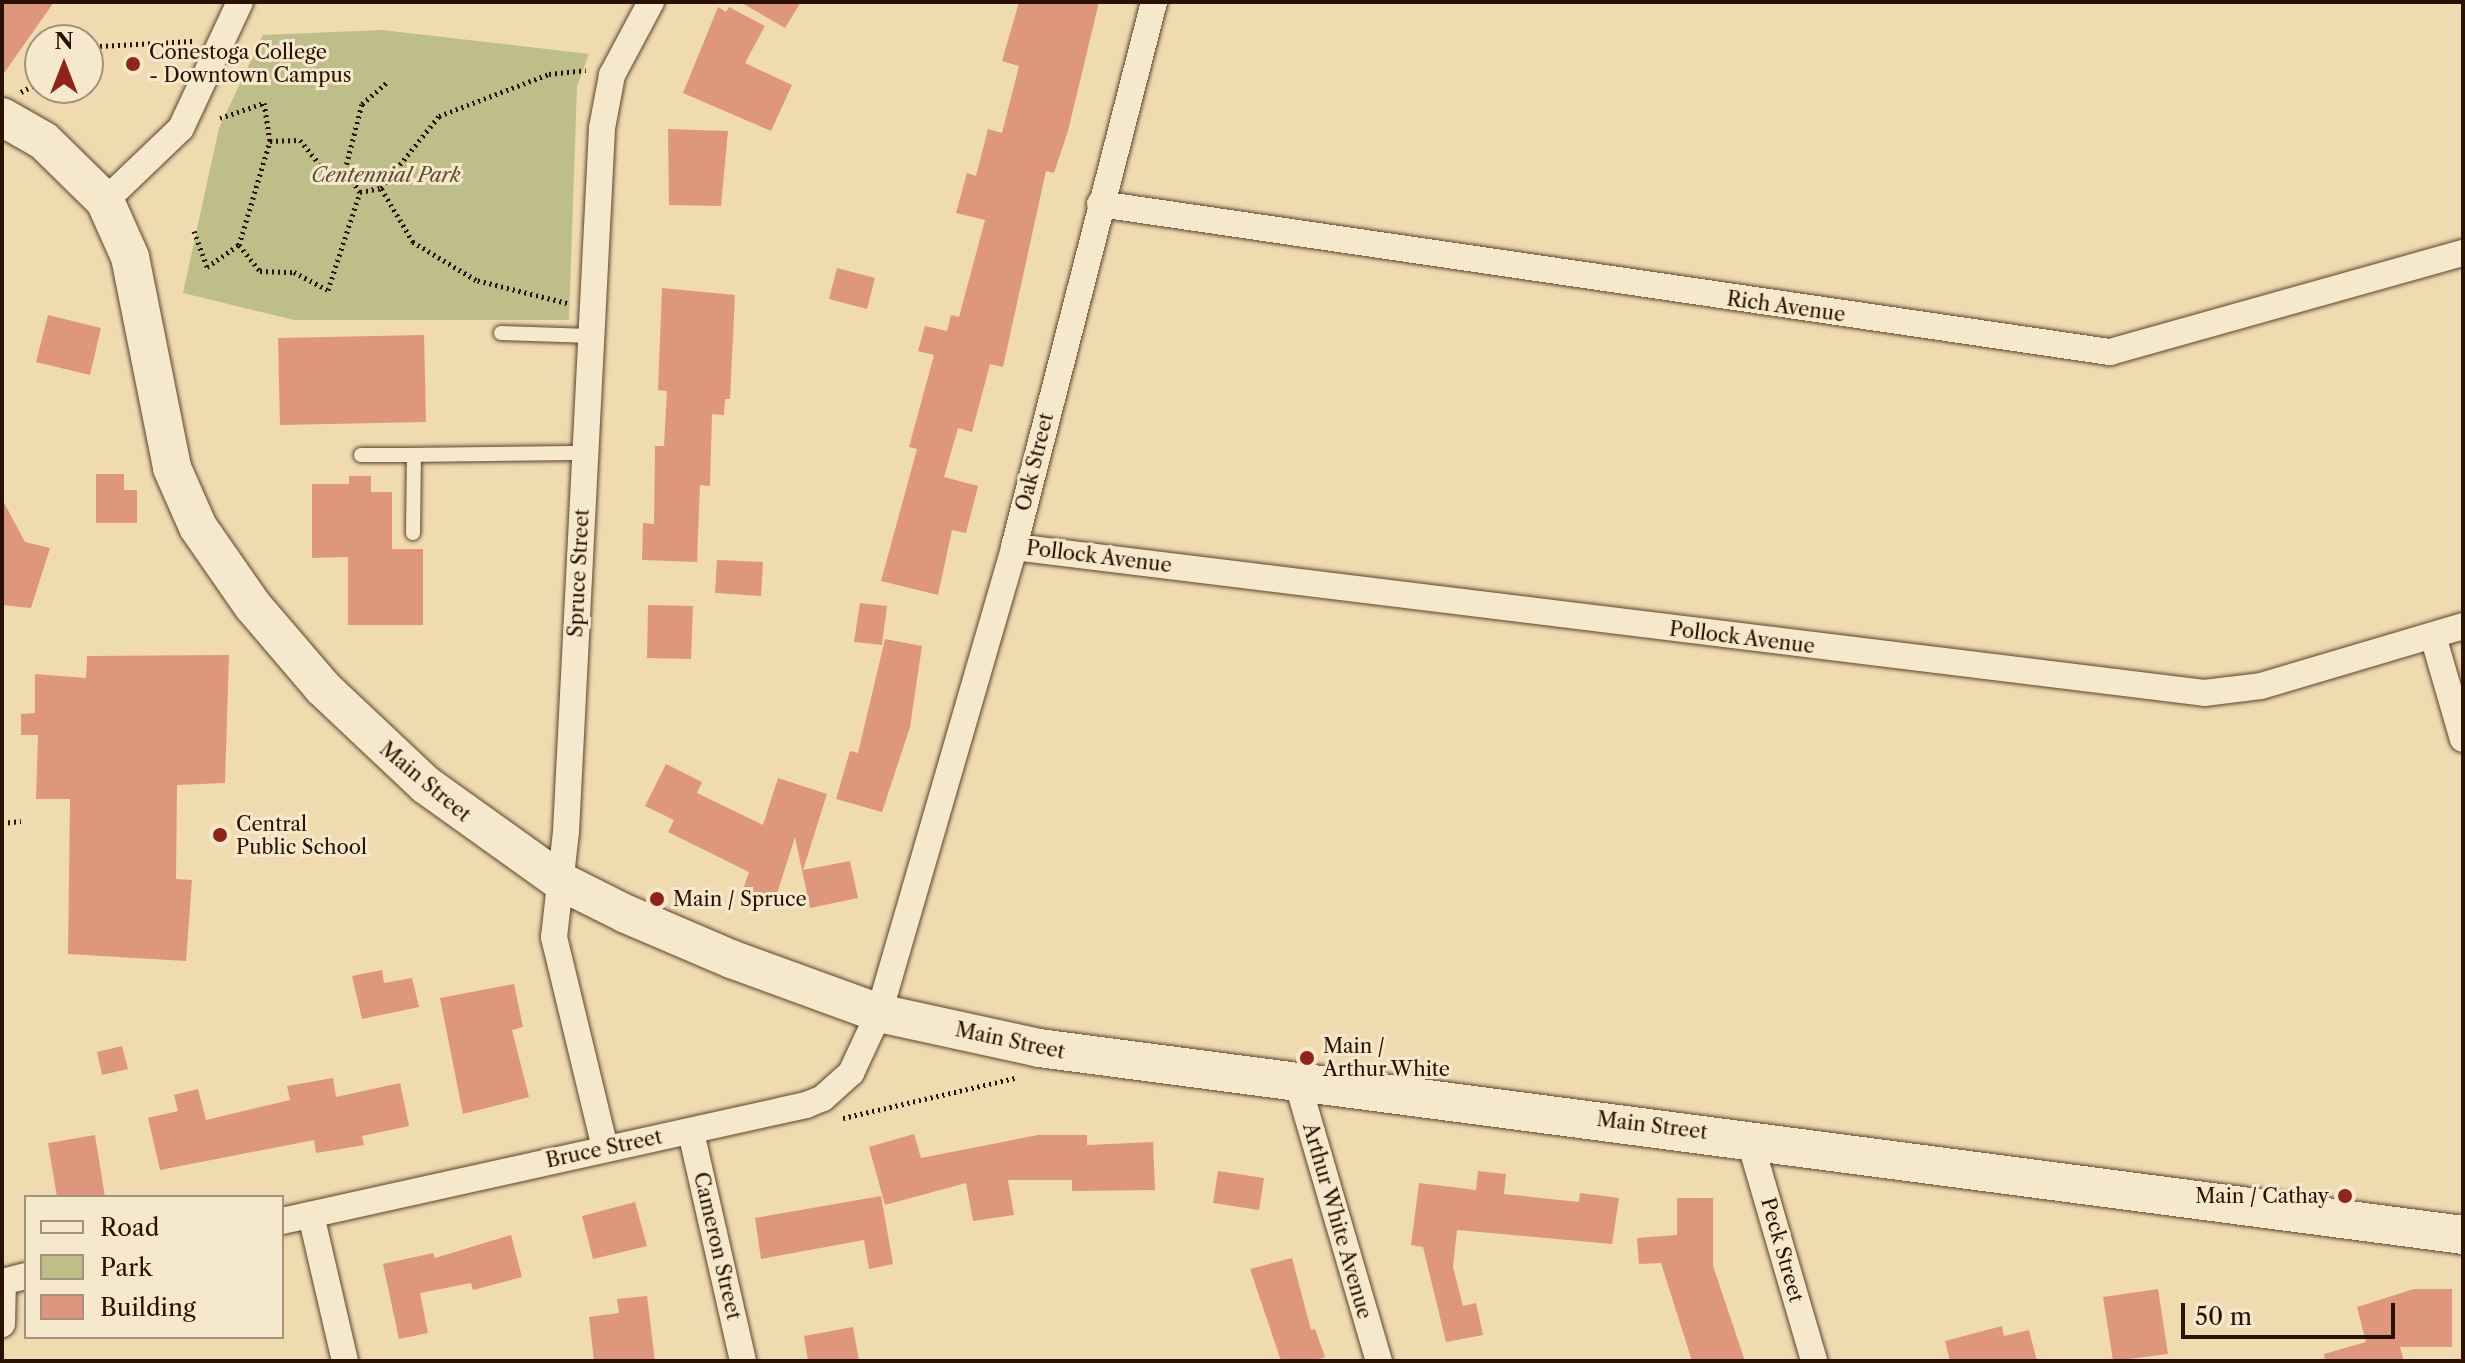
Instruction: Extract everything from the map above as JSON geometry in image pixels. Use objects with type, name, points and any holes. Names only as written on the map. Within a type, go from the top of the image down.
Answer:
[{"type":"main road","name":"Main Street","points":[[2,117],[76,166],[105,201],[130,257],[172,468],[213,551],[280,639],[379,744],[463,814],[560,881],[701,947],[879,1013],[1070,1053],[1749,1138],[2463,1235]]},
{"type":"street","points":[[105,201],[172,142],[240,2]]},
{"type":"street","name":"Spruce Street","points":[[605,1148],[554,937],[560,881],[605,105],[624,49],[651,2]]},
{"type":"street","name":"Oak Street","points":[[879,1013],[1014,547],[1154,2]]},
{"type":"street","name":"Rich Avenue","points":[[1100,204],[2110,352],[2463,253]]},
{"type":"street","name":"Pollock Avenue","points":[[1014,547],[2204,693],[2261,686],[2463,626]]},
{"type":"street","points":[[2433,636],[2463,739]]},
{"type":"street","name":"Bruce Street","points":[[284,1221],[605,1148],[691,1132],[823,1098],[861,1057],[879,1013]]},
{"type":"street","name":"Arthur White Avenue","points":[[1297,1081],[1379,1361]]},
{"type":"street","name":"Cameron Street","points":[[691,1132],[743,1361]]},
{"type":"street","name":"Peck Street","points":[[1749,1138],[1814,1361]]},
{"type":"street","points":[[311,1215],[345,1361]]},
{"type":"street","points":[[2,1324],[2,1282],[24,1276]]},
{"type":"lane","points":[[501,333],[591,336]]},
{"type":"lane","points":[[361,455],[585,453]]},
{"type":"lane","points":[[413,533],[414,455]]},
{"type":"path","points":[[104,46],[221,39]]},
{"type":"path","points":[[360,192],[381,188],[439,116],[549,74],[586,70]]},
{"type":"path","points":[[360,192],[345,170],[362,104],[387,82]]},
{"type":"path","points":[[194,231],[207,267],[239,245],[270,141],[264,103],[220,118]]},
{"type":"path","points":[[270,141],[300,140],[325,171],[345,170]]},
{"type":"path","points":[[381,188],[413,242],[476,280],[567,303]]},
{"type":"path","points":[[239,245],[260,271],[294,272],[328,290],[360,192]]},
{"type":"path","points":[[2,823],[21,821]]},
{"type":"path","points":[[843,1118],[1020,1077]]},
{"type":"green space","name":"Centennial Park","points":[[382,30],[589,54],[577,86],[569,320],[294,320],[183,293],[219,128],[263,35]]},
{"type":"building","points":[[2,2],[54,2],[39,24],[24,24],[24,45],[2,76]]},
{"type":"building","points":[[740,2],[801,2],[785,28]]},
{"type":"building","points":[[1019,2],[1099,2],[1068,131],[1054,173],[1046,171],[1003,367],[990,364],[972,432],[958,428],[944,477],[978,486],[966,533],[952,530],[938,595],[881,581],[917,449],[909,447],[934,355],[918,351],[925,326],[947,331],[951,315],[959,317],[985,220],[956,213],[967,173],[976,176],[988,129],[1002,133],[1019,66],[1002,61]]},
{"type":"building","points":[[718,7],[726,12],[729,7],[765,26],[745,63],[792,85],[771,131],[683,93]]},
{"type":"building","points":[[668,129],[728,131],[721,206],[669,205]]},
{"type":"building","points":[[837,268],[875,278],[867,309],[829,299]]},
{"type":"building","points":[[662,288],[735,295],[730,399],[725,399],[724,415],[712,414],[710,486],[700,485],[697,562],[642,560],[643,523],[654,524],[655,446],[664,446],[667,391],[658,390]]},
{"type":"building","points":[[48,315],[101,328],[90,375],[36,362]]},
{"type":"building","points":[[424,335],[426,422],[280,425],[278,338]]},
{"type":"building","points":[[96,474],[124,474],[124,490],[137,490],[137,523],[96,523]]},
{"type":"building","points":[[349,476],[371,476],[371,492],[392,492],[392,549],[423,549],[423,625],[348,625],[348,557],[312,558],[312,484],[349,484]]},
{"type":"building","points":[[2,499],[25,542],[50,548],[31,608],[2,605]]},
{"type":"building","points":[[717,560],[763,562],[761,596],[715,593]]},
{"type":"building","points":[[860,603],[887,606],[882,645],[854,642]]},
{"type":"building","points":[[648,605],[693,606],[691,659],[647,658]]},
{"type":"building","points":[[885,639],[922,646],[910,727],[882,812],[836,799],[850,751],[858,753]]},
{"type":"building","points":[[229,655],[225,783],[177,785],[176,879],[192,880],[186,961],[68,954],[70,799],[36,799],[38,735],[21,735],[21,714],[35,713],[35,674],[86,678],[87,656]]},
{"type":"building","points":[[666,764],[702,782],[697,793],[763,825],[778,778],[827,794],[803,870],[850,861],[858,898],[810,908],[795,837],[775,900],[743,890],[749,872],[668,832],[674,820],[645,806]]},
{"type":"building","points":[[382,970],[384,983],[412,978],[419,1007],[362,1019],[352,976]]},
{"type":"building","points":[[514,984],[523,1027],[512,1030],[529,1097],[463,1114],[440,998]]},
{"type":"building","points":[[122,1046],[128,1069],[102,1075],[97,1052]]},
{"type":"building","points":[[333,1078],[336,1097],[400,1083],[409,1126],[362,1136],[364,1145],[316,1153],[314,1140],[160,1170],[148,1118],[178,1111],[174,1095],[198,1089],[206,1120],[290,1100],[287,1086]]},
{"type":"building","points":[[914,1134],[921,1158],[1038,1135],[1087,1135],[1087,1145],[1153,1142],[1155,1190],[1072,1191],[1072,1180],[1008,1180],[1014,1215],[973,1221],[966,1183],[885,1205],[869,1147]]},
{"type":"building","points":[[95,1135],[105,1195],[57,1195],[48,1143]]},
{"type":"building","points":[[1218,1171],[1264,1178],[1259,1210],[1213,1203]]},
{"type":"building","points":[[1478,1171],[1506,1174],[1504,1194],[1579,1202],[1580,1193],[1619,1198],[1612,1244],[1457,1230],[1453,1267],[1463,1306],[1476,1303],[1483,1335],[1446,1342],[1423,1247],[1411,1245],[1419,1183],[1476,1190]]},
{"type":"building","points":[[881,1196],[893,1264],[869,1269],[864,1240],[761,1259],[755,1218]]},
{"type":"building","points":[[1677,1198],[1713,1198],[1713,1266],[1745,1361],[1692,1361],[1661,1263],[1639,1264],[1637,1238],[1677,1235]]},
{"type":"building","points":[[635,1202],[647,1246],[593,1259],[582,1216]]},
{"type":"building","points":[[511,1235],[522,1277],[473,1290],[471,1283],[420,1293],[428,1333],[399,1339],[383,1264],[433,1253],[435,1258]]},
{"type":"building","points":[[1292,1258],[1311,1330],[1315,1329],[1325,1357],[1313,1361],[1281,1361],[1250,1269]]},
{"type":"building","points":[[2158,1289],[2168,1354],[2113,1361],[2103,1297]]},
{"type":"building","points":[[2414,1289],[2452,1289],[2452,1347],[2400,1347],[2404,1361],[2325,1361],[2324,1354],[2366,1342],[2357,1307]]},
{"type":"building","points":[[647,1296],[655,1361],[594,1361],[589,1317],[619,1313],[617,1299]]},
{"type":"building","points":[[2002,1326],[2004,1336],[2029,1330],[2037,1361],[1950,1361],[1945,1341]]},
{"type":"building","points":[[853,1327],[859,1361],[808,1361],[804,1336]]},
{"type":"place","name":"Conestoga College - Downtown Campus","points":[[133,64]]},
{"type":"place","name":"Central Public School","points":[[220,835]]},
{"type":"place","name":"Main / Spruce","points":[[657,899]]},
{"type":"place","name":"Main / Arthur White","points":[[1307,1058]]},
{"type":"place","name":"Main / Cathay","points":[[2345,1196]]}]
